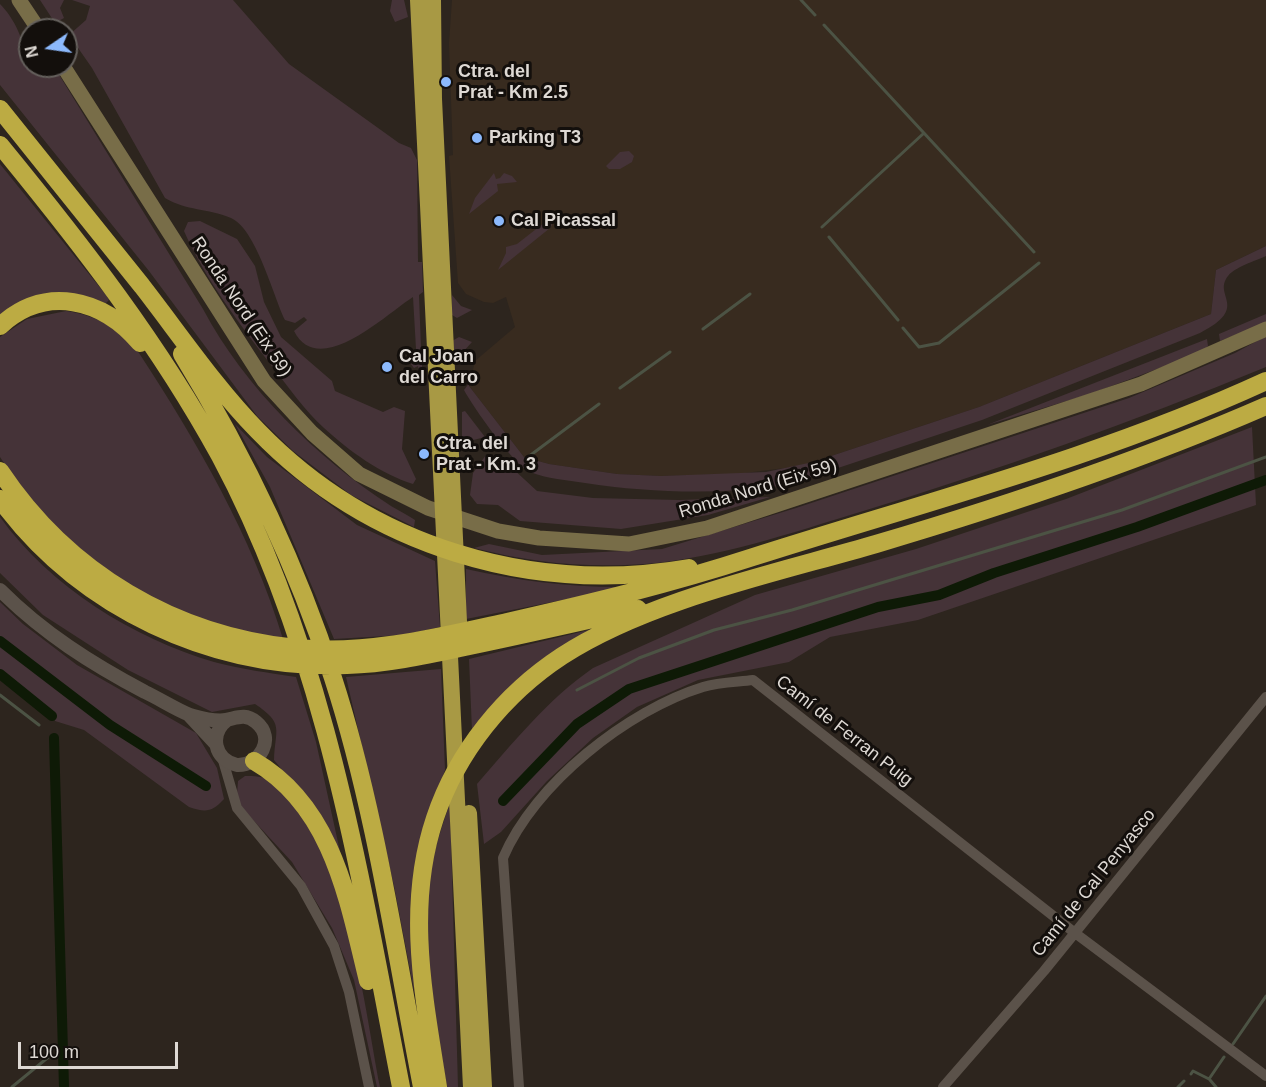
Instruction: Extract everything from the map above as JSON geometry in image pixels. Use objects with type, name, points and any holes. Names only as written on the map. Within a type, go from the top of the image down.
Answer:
[{"type":"highway","points":[[418,0],[471,1087]]},
{"type":"highway","points":[[433,0],[451,474],[484,1087]]},
{"type":"highway","points":[[0,109],[222,390],[259,432],[322,486],[404,534],[440,549],[488,563],[548,574],[613,577],[669,572],[750,558]]},
{"type":"highway","points":[[0,145],[135,319],[191,405],[221,458],[261,544],[310,674],[328,732],[345,807],[399,1087]]},
{"type":"highway","points":[[115,252],[170,334],[245,462],[280,535],[316,626],[334,681],[361,782],[422,1087]]},
{"type":"highway","points":[[0,326],[16,314],[45,303],[72,302],[100,309],[128,329],[191,405]]},
{"type":"highway","points":[[484,635],[662,586],[985,487],[1216,403],[1266,381]]},
{"type":"highway","points":[[438,1087],[418,935],[419,894],[430,833],[457,770],[475,740],[500,708],[545,668],[578,646],[634,620],[706,594],[1028,496],[1138,457],[1266,406]]},
{"type":"highway","points":[[0,471],[46,530],[78,559],[112,584],[148,605],[188,623],[280,654]]},
{"type":"highway","points":[[0,498],[26,530],[66,569],[131,614],[207,647],[346,657],[423,648],[706,594]]},
{"type":"highway","points":[[247,763],[281,778],[296,794],[319,829],[338,866],[399,1087]]},
{"type":"main road","points":[[20,0],[31,18]]},
{"type":"main road","name":"Ronda Nord (Eix 59)","points":[[71,78],[264,381],[312,434],[359,474],[428,508],[481,526],[539,538],[629,544],[707,528],[1141,384],[1266,329]]},
{"type":"street","points":[[0,590],[41,627],[72,650],[188,714],[205,719],[227,720],[239,716],[248,717],[261,727],[264,747],[230,775],[229,784]]},
{"type":"street","name":"Camí de Ferran Puig","points":[[519,1087],[503,858],[509,844],[534,807],[608,735],[647,710],[705,686],[753,680],[1075,933],[1266,1076]]},
{"type":"street","name":"Camí de Cal Penyasco","points":[[944,1087],[1075,933],[1266,697]]},
{"type":"street","points":[[188,714],[216,743],[222,757],[232,798],[241,815],[302,886],[334,946],[349,992],[369,1087]]},
{"type":"street","points":[[216,743],[219,729],[227,720]]},
{"type":"street","points":[[222,757],[247,763]]},
{"type":"shaded area","points":[[40,0],[64,0],[60,8],[64,18],[52,18]]},
{"type":"shaded area","points":[[72,0],[233,0],[289,64],[399,143],[411,148],[417,160],[418,262],[422,262],[423,292],[419,295],[421,348],[424,347],[427,361],[422,364],[422,387],[418,366],[414,368],[409,358],[416,349],[413,297],[353,339],[336,346],[319,349],[305,344],[294,331],[307,320],[304,317],[295,323],[285,320],[256,249],[240,225],[231,218],[181,205],[165,198],[92,68],[78,48],[78,27],[86,20],[90,6]]},
{"type":"shaded area","points":[[392,0],[404,0],[408,17],[395,22],[390,11]]},
{"type":"shaded area","points":[[452,0],[1266,0],[1266,246],[1216,270],[1211,314],[979,407],[801,466],[737,474],[661,476],[617,474],[549,464],[524,457],[469,386],[475,361],[515,327],[506,297],[493,303],[484,302],[466,294],[458,283],[449,156],[453,155],[449,43]]},
{"type":"shaded area","points":[[0,4],[18,31],[18,78],[61,78],[220,338],[261,393],[285,419],[336,466],[363,487],[415,520],[414,527],[351,495],[293,451],[257,416],[149,271],[0,85]]},
{"type":"shaded area","points":[[629,151],[634,156],[632,162],[620,169],[609,169],[606,166],[620,152]]},
{"type":"shaded area","points":[[0,164],[106,295],[109,300],[106,303],[78,295],[0,318]]},
{"type":"shaded area","points":[[494,173],[496,179],[504,173],[512,176],[517,182],[497,184],[498,191],[469,214],[475,198]]},
{"type":"shaded area","points":[[549,219],[552,225],[550,228],[498,270],[506,253],[506,247],[517,244]]},
{"type":"shaded area","points":[[200,221],[237,239],[255,266],[264,302],[281,337],[332,381],[335,391],[383,412],[394,407],[405,411],[402,449],[416,479],[413,484],[377,468],[344,445],[324,428],[296,398],[235,317],[192,249],[184,231],[188,222]]},
{"type":"shaded area","points":[[1266,246],[1266,256],[1240,267],[1228,276],[1224,283],[1227,309],[1224,316],[1200,333],[982,420],[787,485],[737,490],[661,491],[557,479],[530,472],[504,447],[464,390],[470,382],[469,386],[524,457],[549,464],[617,474],[661,476],[766,472],[813,462],[979,407],[1211,314],[1216,270]]},
{"type":"shaded area","points":[[452,295],[461,306],[472,310],[457,318],[452,315]]},
{"type":"shaded area","points":[[66,311],[89,316],[107,324],[139,353],[182,421],[221,491],[256,563],[283,639],[239,630],[197,617],[121,580],[87,555],[55,526],[26,493],[0,457],[0,337],[27,319]]},
{"type":"shaded area","points":[[1266,314],[1266,323],[1220,341],[1219,334]]},
{"type":"shaded area","points":[[1266,336],[1266,367],[1115,426],[1014,462],[754,544],[672,561],[623,565],[559,563],[474,548],[489,544],[542,555],[662,549],[796,508],[1129,398],[1235,353]]},
{"type":"shaded area","points":[[459,337],[472,342],[454,362],[452,341]]},
{"type":"shaded area","points":[[1207,339],[1208,346],[1200,353],[1090,394],[987,425]]},
{"type":"shaded area","points":[[465,411],[485,437],[462,443],[462,412]]},
{"type":"shaded area","points":[[235,424],[267,457],[357,525],[435,561],[440,627],[403,635],[334,639],[270,487]]},
{"type":"shaded area","points":[[1252,427],[1256,505],[918,620],[830,637],[789,662],[698,680],[637,707],[593,738],[547,781],[501,832],[484,844],[477,784],[546,708],[576,680],[593,668],[755,595],[916,549],[1066,499]]},
{"type":"shaded area","points":[[486,455],[498,455],[537,491],[593,498],[679,500],[770,497],[708,515],[621,529],[520,521],[498,505],[477,504],[470,495],[473,473]]},
{"type":"shaded area","points":[[0,517],[43,566],[95,607],[124,624],[153,639],[214,662],[296,677],[316,742],[341,856],[316,811],[274,760],[276,728],[271,717],[255,704],[212,712],[128,670],[43,615],[0,573]]},
{"type":"shaded area","points":[[466,569],[547,583],[629,587],[466,619]]},
{"type":"shaded area","points":[[0,602],[23,624],[77,665],[196,733],[217,768],[224,799],[216,807],[208,810],[189,807],[84,730],[55,721],[53,713],[0,671]]},
{"type":"shaded area","points":[[597,628],[472,731],[469,659]]},
{"type":"shaded area","points":[[441,669],[445,770],[419,852],[424,1043],[394,886],[346,677]]},
{"type":"shaded area","points":[[245,776],[265,778],[275,785],[308,826],[325,859],[350,935],[380,1087],[377,1087],[354,980],[332,928],[292,862],[242,808],[237,794],[238,781]]},
{"type":"shaded area","points":[[450,803],[458,1087],[447,1087],[428,976],[425,932],[426,896],[431,869]]},
{"type":"waterway","points":[[801,0],[815,15]]},
{"type":"waterway","points":[[824,25],[1034,252]]},
{"type":"waterway","points":[[822,227],[924,133]]},
{"type":"waterway","points":[[829,237],[898,320]]},
{"type":"waterway","points":[[903,328],[919,347],[939,343],[1039,263]]},
{"type":"waterway","points":[[703,329],[750,294]]},
{"type":"waterway","points":[[620,388],[670,352]]},
{"type":"waterway","points":[[528,457],[599,404]]},
{"type":"waterway","points":[[577,690],[639,658],[714,630],[792,610],[1122,510],[1266,457]]},
{"type":"waterway","points":[[503,801],[577,724],[629,689],[878,607],[939,595],[994,573],[1137,527],[1266,480]]},
{"type":"waterway","points":[[0,641],[110,725],[206,786]]},
{"type":"waterway","points":[[0,674],[52,716]]},
{"type":"waterway","points":[[0,695],[39,725]]},
{"type":"waterway","points":[[54,738],[64,1087]]},
{"type":"waterway","points":[[1233,1044],[1266,996]]},
{"type":"waterway","points":[[12,1087],[51,1055]]},
{"type":"waterway","points":[[1191,1074],[1193,1071],[1209,1079],[1224,1057]]},
{"type":"waterway","points":[[1210,1080],[1216,1087]]},
{"type":"waterway","points":[[1178,1087],[1184,1081]]},
{"type":"place","name":"Ctra. del Prat - Km 2.5","points":[[446,82]]},
{"type":"place","name":"Parking T3","points":[[477,138]]},
{"type":"place","name":"Cal Picassal","points":[[499,221]]},
{"type":"place","name":"Cal Joan del Carro","points":[[387,367]]},
{"type":"place","name":"Ctra. del Prat - Km. 3","points":[[424,454]]}]
